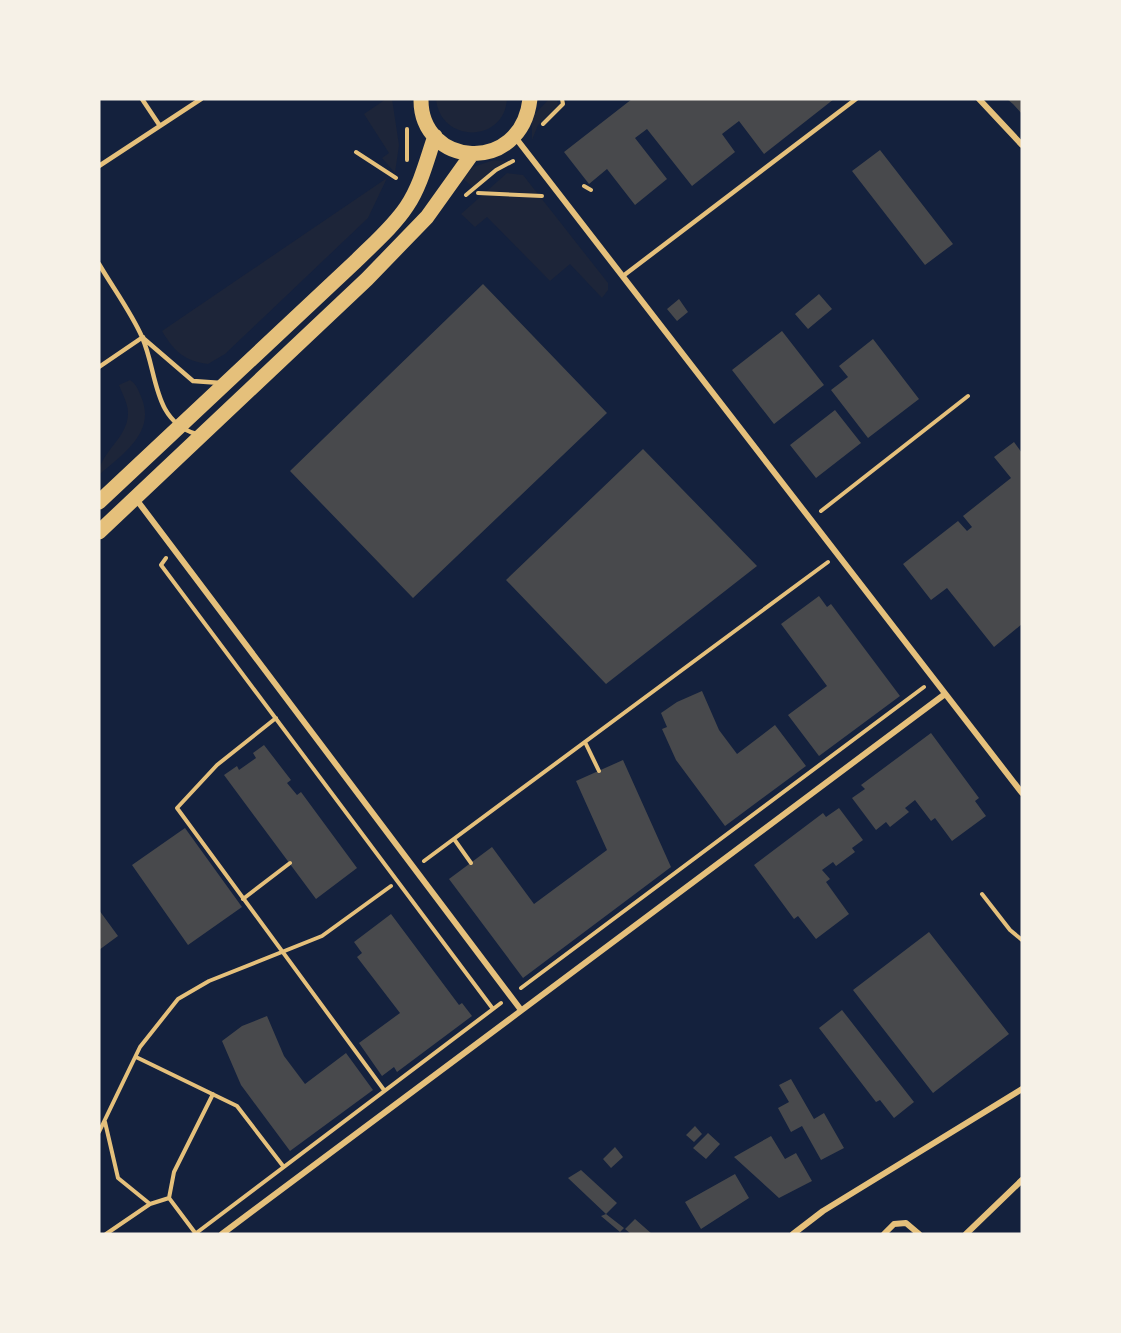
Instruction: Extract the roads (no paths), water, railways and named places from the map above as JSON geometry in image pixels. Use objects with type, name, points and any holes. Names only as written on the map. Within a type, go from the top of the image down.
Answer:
[{"type":"main road","points":[[421,99],[426,122],[435,136],[458,151],[472,154],[495,150],[515,137],[524,126],[530,99]]},
{"type":"main road","points":[[99,502],[356,261],[407,206],[424,170],[435,136]]},
{"type":"main road","points":[[99,532],[202,436],[427,217],[472,154]]},
{"type":"street","points":[[979,99],[1022,145]]},
{"type":"street","points":[[515,137],[1022,793]]},
{"type":"street","points":[[136,499],[520,1010]]},
{"type":"street","points":[[222,1234],[945,694]]},
{"type":"street","points":[[793,1234],[824,1211],[1022,1089]]},
{"type":"street","points":[[966,1234],[1022,1180]]},
{"type":"street","points":[[884,1234],[894,1224],[906,1223],[919,1234]]},
{"type":"lane","points":[[142,99],[160,126]]},
{"type":"lane","points":[[99,166],[201,99]]},
{"type":"lane","points":[[623,276],[856,99]]},
{"type":"lane","points":[[99,264],[142,337],[159,397],[180,428],[202,436]]},
{"type":"lane","points":[[142,337],[193,381],[226,384]]},
{"type":"lane","points":[[99,367],[142,337]]}]
